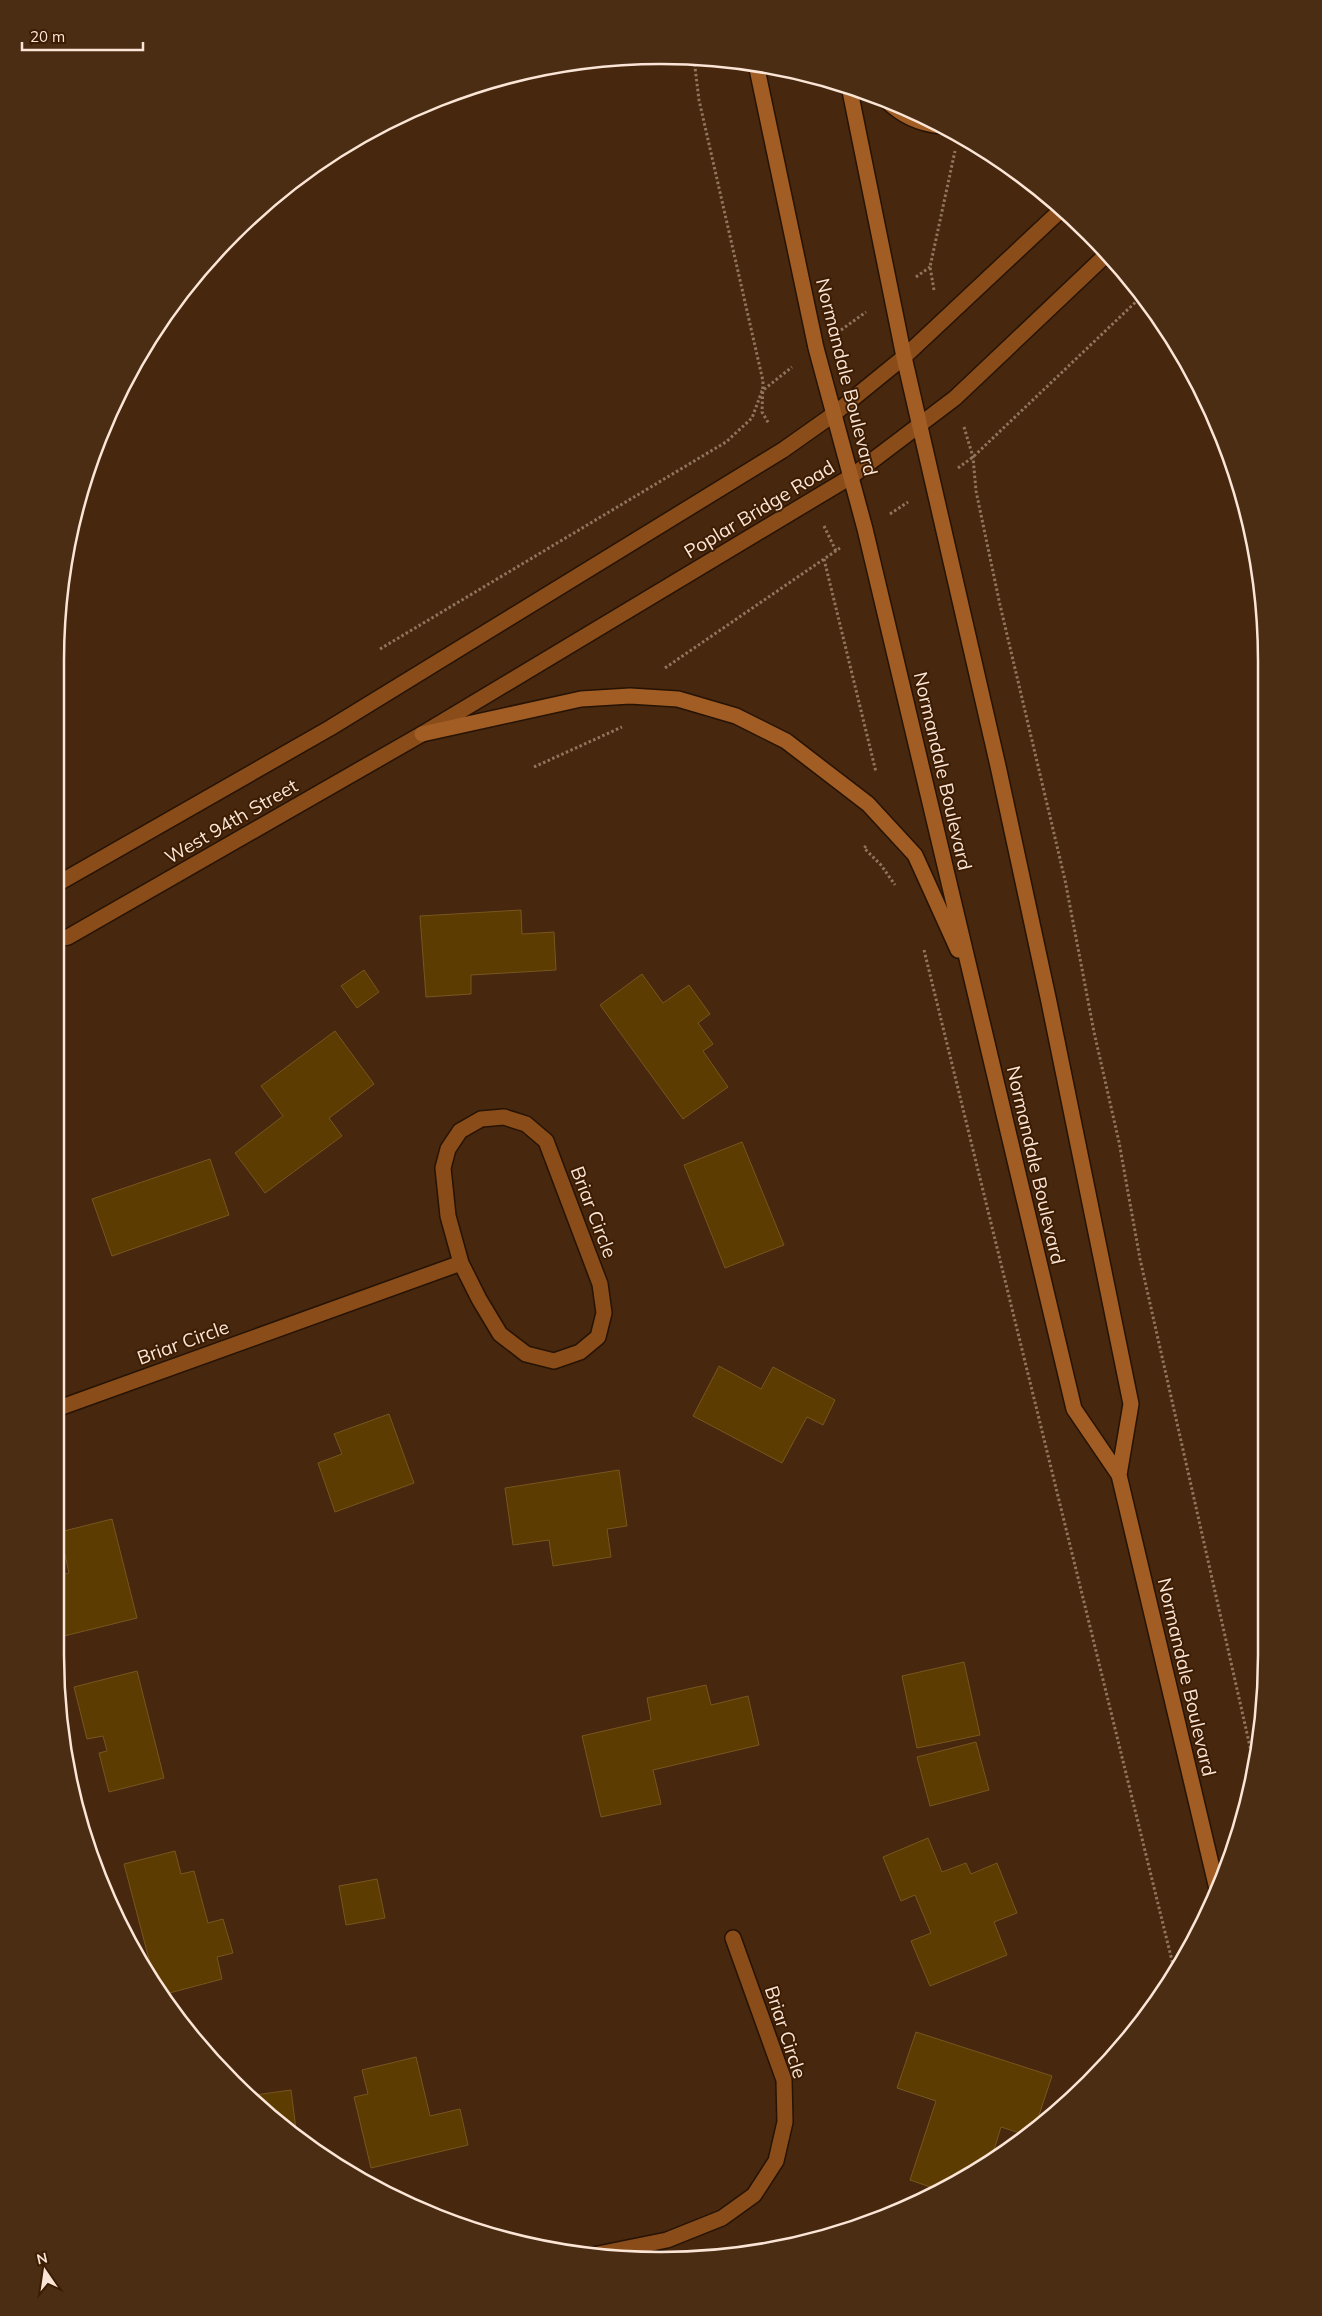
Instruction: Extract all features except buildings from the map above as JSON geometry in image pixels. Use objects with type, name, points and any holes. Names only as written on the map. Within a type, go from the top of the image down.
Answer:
[{"type":"main road","name":"Normandale Boulevard","points":[[758,72],[816,348],[852,476],[1074,1409],[1119,1475],[1215,1879]]},
{"type":"main road","name":"Normandale Boulevard","points":[[851,94],[904,357],[1049,1002],[1131,1404],[1119,1475]]},
{"type":"main road","points":[[422,734],[581,698],[630,696],[678,699],[736,716],[786,741],[827,770],[874,810],[915,856],[972,982]]},
{"type":"street","name":"Poplar Bridge Road","points":[[397,687],[783,450],[834,414],[904,357],[1057,214]]},
{"type":"street","name":"Poplar Bridge Road","points":[[422,734],[812,502],[852,476],[956,398],[1102,259]]},
{"type":"street","name":"West 94th Street","points":[[64,880],[330,728],[397,687]]},
{"type":"street","name":"West 94th Street","points":[[64,938],[422,734]]},
{"type":"street","name":"Briar Circle","points":[[504,1117],[526,1124],[546,1142],[600,1284],[604,1313],[598,1337],[580,1352],[554,1361],[526,1354],[500,1334],[479,1299],[461,1262],[448,1216],[443,1168],[448,1150],[460,1131],[481,1119],[504,1117]]},
{"type":"street","name":"Briar Circle","points":[[64,1406],[461,1262]]},
{"type":"street","name":"Briar Circle","points":[[616,2250],[667,2240],[722,2218],[754,2195],[776,2161],[785,2122],[784,2080],[733,1938]]},
{"type":"path","points":[[695,65],[699,100],[757,354],[762,391],[762,412],[783,450]]},
{"type":"path","points":[[940,323],[930,268],[954,162],[956,143]]},
{"type":"path","points":[[380,649],[726,442],[752,418],[762,391],[816,348],[930,268]]},
{"type":"path","points":[[956,398],[972,457],[976,492],[1000,605],[1065,880],[1094,1032],[1119,1142],[1140,1259],[1251,1749]]},
{"type":"path","points":[[812,502],[836,552]]},
{"type":"path","points":[[824,559],[877,777],[872,840],[864,848],[881,865],[897,889]]},
{"type":"path","points":[[920,942],[1100,1662],[1173,1963]]}]
